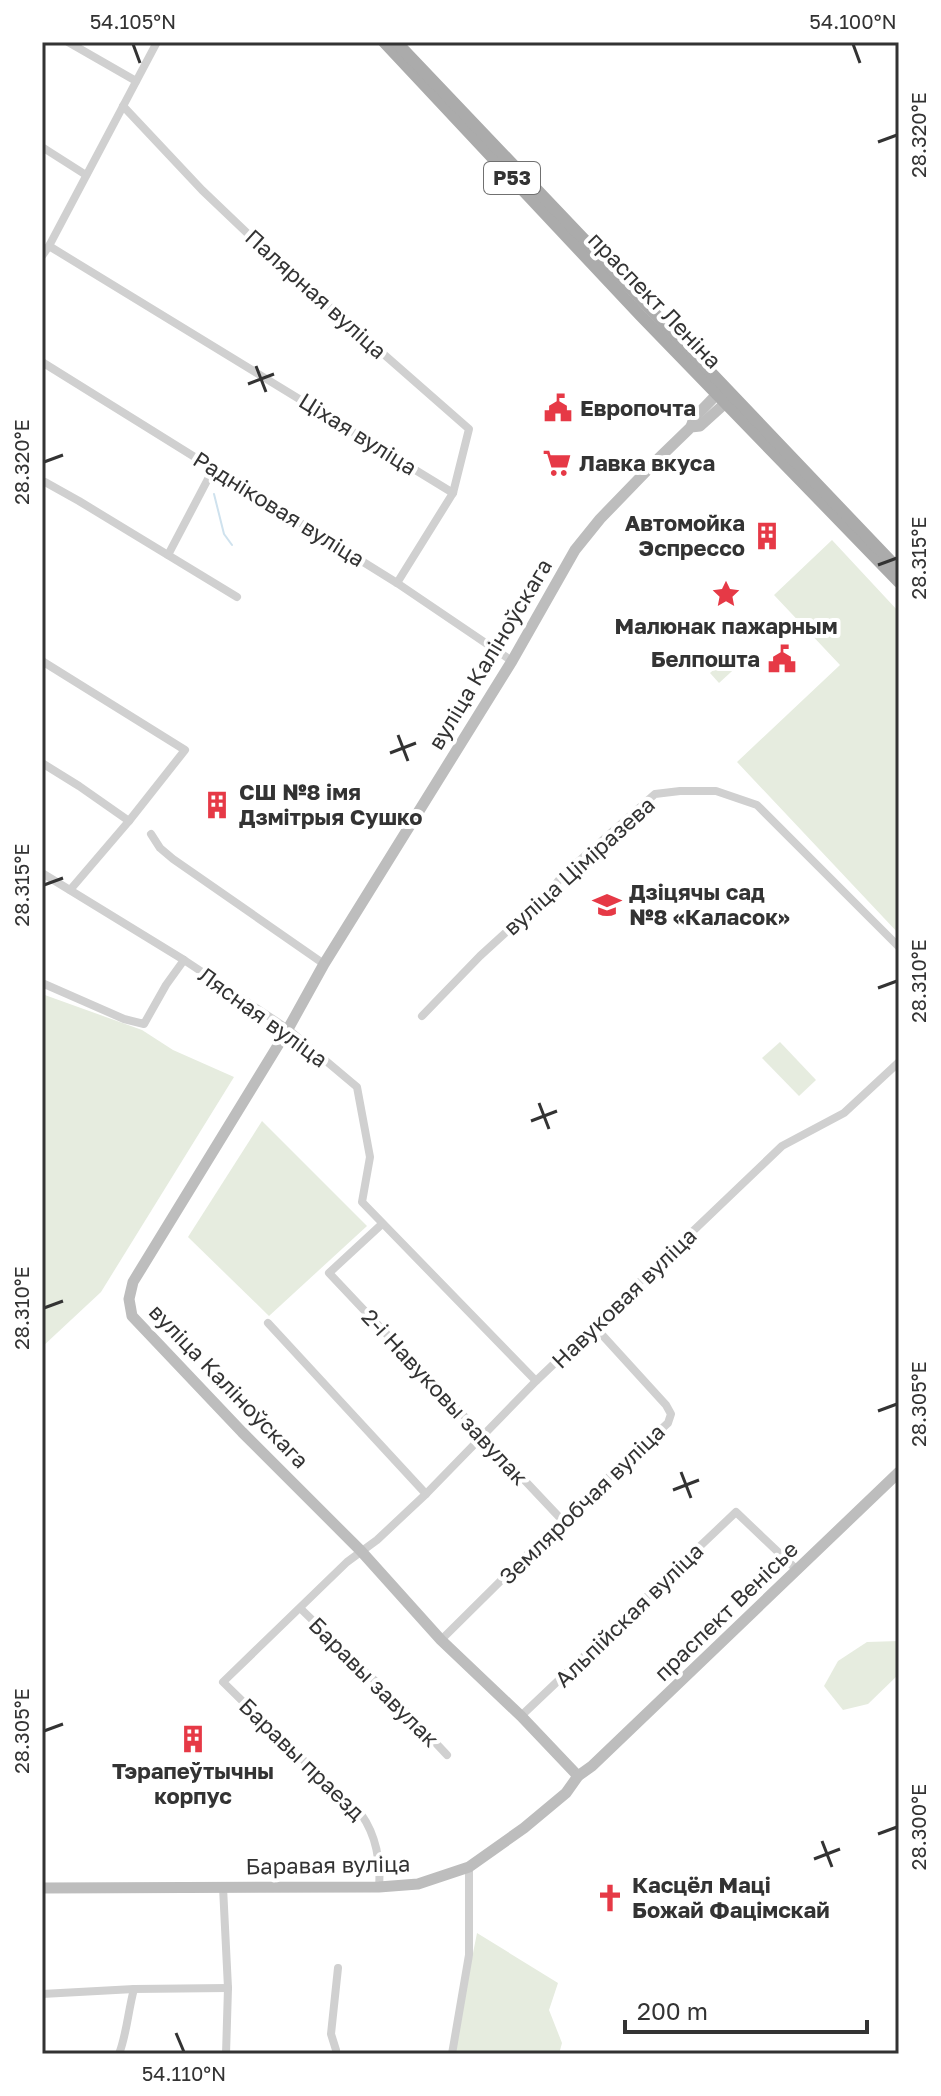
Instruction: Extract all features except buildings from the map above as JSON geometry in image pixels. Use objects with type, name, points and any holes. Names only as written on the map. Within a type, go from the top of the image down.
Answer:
[{"type":"main road","name":"праспект Леніна","points":[[384,42],[899,570]]},
{"type":"main road","name":"праспект Леніна","points":[[396,42],[899,582]]},
{"type":"street","points":[[68,42],[136,81]]},
{"type":"street","points":[[42,256],[157,42]]},
{"type":"street","name":"Палярная вуліца","points":[[123,106],[202,190],[266,251],[469,429],[453,493]]},
{"type":"street","points":[[42,147],[86,175]]},
{"type":"street","name":"Ціхая вуліца","points":[[49,246],[453,493]]},
{"type":"street","name":"Радніковая вуліца","points":[[42,362],[397,583],[512,661]]},
{"type":"street","name":"вуліца Каліноўскага","points":[[578,1776],[521,1716],[441,1640],[361,1551],[132,1316],[129,1299],[133,1282],[288,1029],[324,964],[512,661],[570,559],[588,532],[691,427],[700,426],[725,395]]},
{"type":"street","points":[[168,555],[209,477],[217,471]]},
{"type":"street","points":[[45,482],[237,597]]},
{"type":"street","points":[[397,583],[453,493]]},
{"type":"street","points":[[42,661],[185,750],[70,890]]},
{"type":"street","points":[[42,763],[129,821]]},
{"type":"street","name":"вуліца Ціміразева","points":[[422,1016],[480,956],[549,893],[562,876],[655,794],[716,791],[757,805],[899,947]]},
{"type":"street","points":[[151,834],[160,848],[173,859],[324,964]]},
{"type":"street","name":"Лясная вуліца","points":[[42,873],[184,960],[288,1029],[357,1087],[370,1157],[362,1202],[382,1224]]},
{"type":"street","points":[[42,983],[124,1019],[144,1024],[184,960]]},
{"type":"street","name":"Навуковая вуліца","points":[[361,1551],[426,1494],[536,1381],[782,1146],[844,1113],[899,1062]]},
{"type":"street","points":[[382,1224],[536,1381]]},
{"type":"street","name":"2-і Навуковы завулак","points":[[382,1224],[329,1273],[562,1520]]},
{"type":"street","points":[[268,1323],[426,1494]]},
{"type":"street","name":"Земляробчая вуліца","points":[[441,1640],[562,1520],[668,1423],[671,1414],[666,1405],[594,1326]]},
{"type":"street","name":"праспект Венісье","points":[[578,1776],[899,1472]]},
{"type":"street","name":"Альпійская вуліца","points":[[521,1716],[736,1512],[797,1570]]},
{"type":"street","name":"Баравы праезд","points":[[361,1551],[223,1682],[361,1814],[369,1825],[381,1868],[379,1887]]},
{"type":"street","name":"Баравы завулак","points":[[301,1609],[447,1755]]},
{"type":"street","name":"Баравая вуліца","points":[[42,1888],[379,1887],[418,1884],[469,1867],[566,1793],[578,1776]]},
{"type":"street","points":[[452,2054],[469,1955],[469,1867]]},
{"type":"street","points":[[223,1887],[228,1988],[226,2054]]},
{"type":"street","points":[[336,2053],[331,2034],[338,1968]]},
{"type":"street","points":[[42,1994],[228,1988]]},
{"type":"street","points":[[119,2054],[134,1989]]},
{"type":"shaded area","points":[[832,540],[899,612],[899,934],[737,762],[840,665],[774,595]]},
{"type":"shaded area","points":[[733,652],[742,662],[719,683],[710,673]]},
{"type":"shaded area","points":[[42,994],[142,1030],[173,1050],[234,1077],[101,1292],[42,1347]]},
{"type":"shaded area","points":[[780,1042],[816,1080],[799,1096],[762,1058]]},
{"type":"shaded area","points":[[262,1121],[367,1226],[269,1316],[188,1237]]},
{"type":"shaded area","points":[[899,1641],[899,1674],[868,1704],[843,1710],[824,1686],[838,1661],[867,1642]]},
{"type":"shaded area","points":[[477,1933],[558,1983],[549,2010],[562,2043],[559,2054],[453,2054]]},
{"type":"waterway","points":[[214,494],[224,534],[232,545]]},
{"type":"place","name":"Европочта","points":[[558,408]]},
{"type":"place","name":"Лавка вкуса","points":[[557,463]]},
{"type":"place","name":"Автомойка Эспрессо","points":[[767,536]]},
{"type":"place","name":"Малюнак пажарным","points":[[726,594]]},
{"type":"place","name":"Белпошта","points":[[782,659]]},
{"type":"place","name":"СШ №8 імя Дзмітрыя Сушко","points":[[217,805]]},
{"type":"place","name":"Дзіцячы сад №8 «Каласок»","points":[[607,905]]},
{"type":"place","name":"Тэрапеўтычны корпус","points":[[193,1739]]},
{"type":"place","name":"Касцёл Маці Божай Фацімскай","points":[[610,1898]]}]
